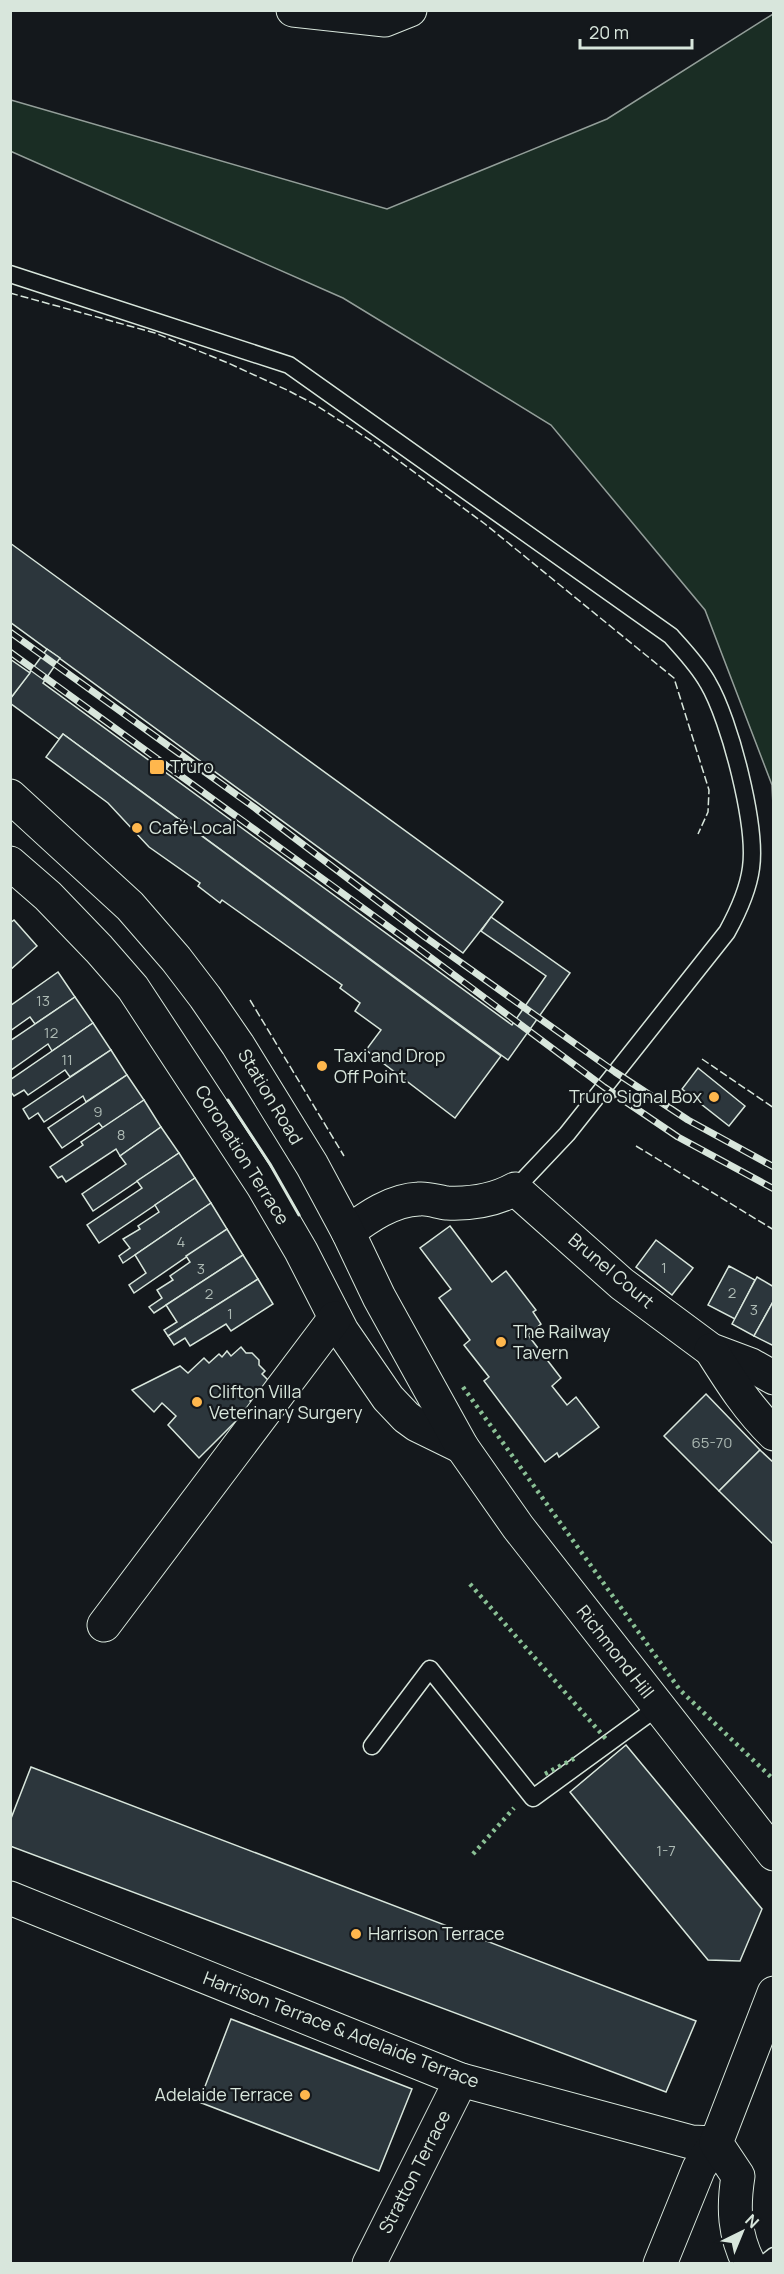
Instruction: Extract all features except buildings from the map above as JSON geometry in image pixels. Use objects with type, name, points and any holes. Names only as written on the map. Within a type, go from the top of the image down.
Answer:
[{"type":"street","points":[[293,10],[385,20],[410,10]]},
{"type":"street","name":"Station Road","points":[[10,796],[130,906],[176,958],[238,1045],[312,1165],[379,1297],[462,1447]]},
{"type":"street","name":"Coronation Terrace","points":[[10,863],[48,896],[133,988],[216,1111],[263,1186],[301,1251],[335,1318],[388,1398],[406,1417],[426,1430],[462,1447]]},
{"type":"street","points":[[348,1232],[374,1214],[404,1201],[420,1198],[446,1203],[466,1202],[502,1196],[515,1189]]},
{"type":"street","name":"Brunel Court","points":[[515,1189],[622,1284],[711,1350],[751,1365],[774,1378]]},
{"type":"street","points":[[104,1625],[335,1318]]},
{"type":"street","name":"Brunel Court","points":[[711,1350],[734,1387],[758,1419],[774,1434]]},
{"type":"street","name":"Richmond Hill","points":[[462,1447],[518,1527],[774,1854]]},
{"type":"street","name":"Harrison Terrace & Adelaide Terrace","points":[[10,1898],[461,2080],[691,2142],[716,2143]]},
{"type":"street","points":[[660,2264],[699,2168],[716,2143],[774,1993]]},
{"type":"street","name":"Stratton Terrace","points":[[369,2264],[461,2080]]},
{"type":"street","points":[[716,2143],[738,2176],[734,2213],[741,2247],[749,2264]]},
{"type":"lane","points":[[10,274],[289,365],[671,636],[709,683],[725,725],[746,799],[750,824],[751,868],[739,910],[727,932],[567,1134],[515,1189]]},
{"type":"lane","points":[[372,1746],[430,1669],[533,1797],[658,1707]]},
{"type":"lane","points":[[764,2264],[774,2256]]},
{"type":"green space","points":[[773,14],[773,806],[772,785],[705,610],[551,425],[343,298],[10,151],[11,100],[387,209],[607,119]]},
{"type":"railway","points":[[10,632],[255,808],[425,937],[615,1072],[688,1120],[774,1167]]},
{"type":"railway","points":[[10,652],[418,948],[604,1087],[678,1137],[774,1189]]},
{"type":"hedge","points":[[463,1387],[680,1690],[774,1780]]},
{"type":"hedge","points":[[470,1584],[606,1739]]},
{"type":"hedge","points":[[545,1774],[577,1757]]},
{"type":"hedge","points":[[473,1854],[514,1808]]},
{"type":"fence","points":[[10,293],[155,333],[287,390],[314,404],[373,442],[485,524],[674,678],[709,790],[708,812],[698,834]]},
{"type":"fence","points":[[250,1000],[344,1156]]},
{"type":"fence","points":[[702,1059],[774,1108]]},
{"type":"fence","points":[[636,1146],[774,1230]]},
{"type":"wall","points":[[228,1100],[270,1164],[299,1215]]},
{"type":"place","name":"Truro","points":[[157,767]]},
{"type":"place","name":"Café Local","points":[[137,828]]},
{"type":"place","name":"Taxi and Drop Off Point","points":[[322,1066]]},
{"type":"place","name":"Truro Signal Box","points":[[714,1097]]},
{"type":"place","name":"The Railway Tavern","points":[[501,1342]]},
{"type":"place","name":"Clifton Villa Veterinary Surgery","points":[[197,1402]]},
{"type":"place","name":"Harrison Terrace","points":[[356,1934]]},
{"type":"place","name":"Adelaide Terrace","points":[[305,2095]]}]
